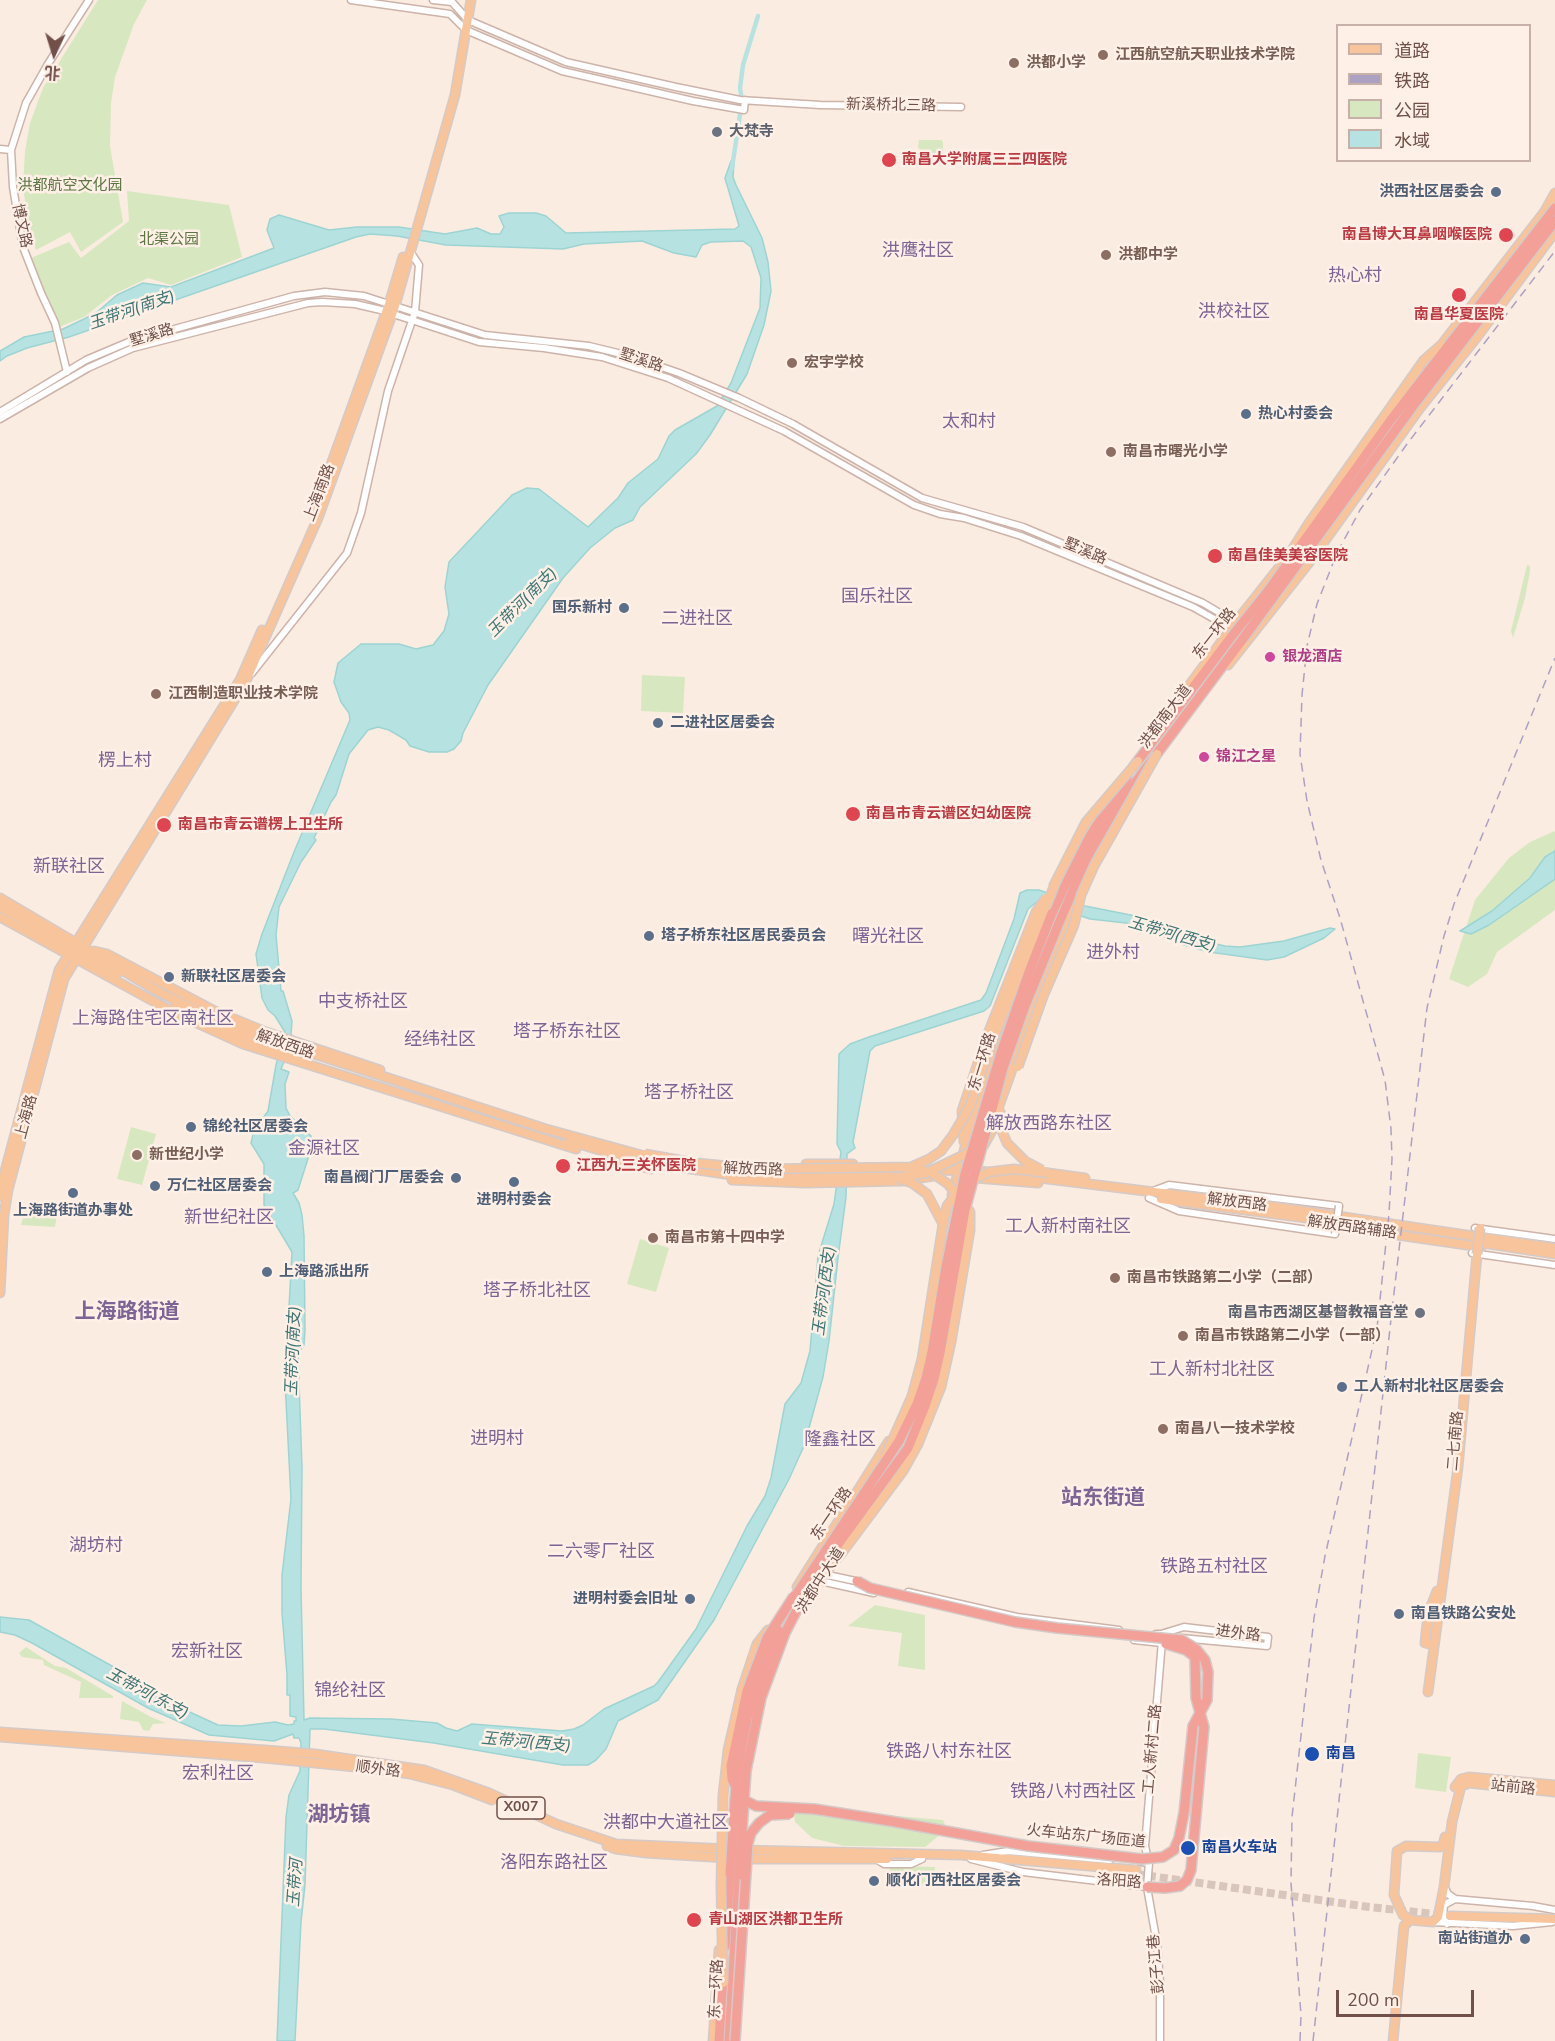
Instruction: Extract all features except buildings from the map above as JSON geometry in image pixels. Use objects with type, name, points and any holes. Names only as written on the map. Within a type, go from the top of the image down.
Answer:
[{"type":"highway","name":"东一环路","points":[[719,2041],[737,1770],[753,1695],[774,1638],[899,1441],[917,1404],[926,1378],[965,1174],[999,1056],[1029,972],[1063,889],[1085,844],[1138,761],[1268,591],[1390,422],[1552,207]]},
{"type":"highway","name":"东一环路","points":[[732,2041],[747,1761],[760,1698],[799,1597],[908,1448],[921,1416],[940,1353],[965,1210],[1003,1068],[1049,944],[1090,852],[1114,811],[1413,406],[1555,221]]},
{"type":"highway","name":"火车站东广场匝道","points":[[799,1597],[767,1638],[747,1691],[731,1766],[732,1779],[746,1802],[756,1806],[814,1809],[1028,1846],[1142,1859],[1163,1857],[1174,1850],[1179,1838],[1187,1787],[1193,1726],[1207,1700],[1208,1672],[1205,1659],[1196,1649],[1182,1640],[1015,1622],[870,1588],[857,1581]]},
{"type":"highway","name":"火车站东广场匝道","points":[[1147,1887],[1180,1886],[1187,1880],[1191,1870],[1204,1727],[1196,1698],[1195,1657],[1186,1650],[1162,1639]]},
{"type":"highway","name":"火车站东广场匝道","points":[[732,2041],[739,2006],[748,1844],[751,1833],[759,1822],[770,1815],[890,1821]]},
{"type":"main road","name":"上海南路","points":[[465,0],[465,23]]},
{"type":"main road","name":"上海南路","points":[[75,951],[246,681],[318,518],[391,309],[455,95],[465,23],[471,0]]},
{"type":"main road","name":"洪都南大道","points":[[957,1173],[1011,1006],[1057,885],[1079,843],[1113,790],[1234,625],[1303,538],[1441,345],[1552,207],[1555,194]]},
{"type":"main road","name":"洪都南大道","points":[[977,1174],[1006,1069],[1032,998],[1065,919],[1078,895],[1093,853],[1134,788],[1311,560],[1420,408],[1477,337],[1555,232]]},
{"type":"main road","name":"上海南路","points":[[75,951],[240,680],[312,516],[391,309]]},
{"type":"main road","points":[[1268,591],[1309,523],[1424,360],[1441,345]]},
{"type":"main road","points":[[774,1176],[812,1179],[894,1178],[926,1173],[974,1150],[983,1141],[999,1106],[1041,988],[1078,895],[1157,754]]},
{"type":"main road","points":[[911,1167],[941,1151],[970,1106],[986,1059],[1057,885],[1086,822],[1138,761]]},
{"type":"main road","points":[[964,1148],[962,1111],[987,1036],[1036,912],[1057,885]]},
{"type":"main road","points":[[984,1146],[1002,1113],[1044,994],[1074,925],[1078,895]]},
{"type":"main road","name":"解放西路","points":[[0,898],[75,951]]},
{"type":"main road","name":"解放西路","points":[[0,907],[75,951],[199,1012],[269,1043]]},
{"type":"main road","points":[[0,917],[75,951],[194,1023],[243,1044],[269,1043],[432,1088],[569,1131],[642,1150],[725,1164],[761,1165],[824,1173],[858,1173],[901,1163],[935,1173]]},
{"type":"main road","name":"上海路","points":[[0,1196],[59,969],[75,951]]},
{"type":"main road","name":"上海路","points":[[0,1293],[4,1215],[11,1178],[63,979],[75,951]]},
{"type":"main road","points":[[269,1043],[634,1166],[744,1181],[824,1173],[858,1173],[903,1182],[935,1173]]},
{"type":"main road","name":"解放西路","points":[[296,1051],[643,1156],[695,1166],[824,1173]]},
{"type":"main road","name":"解放西路","points":[[296,1051],[593,1149],[630,1159],[732,1175],[774,1176],[824,1173]]},
{"type":"main road","points":[[999,1106],[999,1119],[1007,1143],[1025,1161],[1048,1173]]},
{"type":"main road","points":[[595,1143],[696,1163],[759,1168],[911,1167],[932,1173],[948,1184],[970,1212],[970,1230],[941,1387],[918,1444],[903,1471],[841,1554],[799,1597]]},
{"type":"main road","points":[[878,1473],[912,1396],[922,1359],[943,1224],[947,1206],[954,1195],[968,1182],[989,1172],[1014,1169],[1114,1182],[1125,1189]]},
{"type":"main road","name":"解放西路","points":[[935,1173],[977,1174],[1125,1189],[1149,1195],[1555,1256]]},
{"type":"main road","name":"洪都中大道","points":[[713,2041],[738,1744],[749,1693],[782,1614],[910,1407],[925,1356],[935,1284],[957,1173]]},
{"type":"main road","name":"解放西路","points":[[977,1174],[1034,1183],[1276,1207],[1555,1244]]},
{"type":"main road","name":"洪都中大道","points":[[732,2041],[750,1756],[764,1700],[787,1636],[806,1599],[905,1461],[933,1401],[943,1359],[962,1239],[977,1174]]},
{"type":"main road","points":[[894,1178],[912,1183],[927,1194],[943,1224]]},
{"type":"main road","name":"二七南路","points":[[1428,1692],[1434,1645],[1425,1643],[1428,1614],[1437,1592],[1453,1470],[1478,1228]]},
{"type":"main road","points":[[723,1983],[721,1886],[723,1795],[728,1750],[742,1689],[757,1644],[782,1614]]},
{"type":"main road","name":"顺外路","points":[[0,1731],[290,1756],[410,1774],[453,1785],[554,1829],[616,1849],[743,1854]]},
{"type":"main road","name":"顺外路","points":[[0,1737],[290,1756]]},
{"type":"main road","points":[[1463,1778],[1471,1780],[1463,1784],[1459,1791],[1452,1822],[1438,1917],[1433,1922],[1412,1920],[1401,1911],[1393,1892],[1397,1851],[1406,1846],[1438,1848],[1443,1845],[1455,1786],[1463,1778]]},
{"type":"main road","name":"站前路","points":[[1471,1780],[1555,1785]]},
{"type":"main road","name":"站前路","points":[[1471,1780],[1555,1792]]},
{"type":"main road","name":"洛阳路","points":[[743,1854],[876,1859],[974,1857]]},
{"type":"main road","name":"洛阳路","points":[[743,1854],[974,1857],[1136,1872]]},
{"type":"main road","points":[[1389,2041],[1401,1911]]},
{"type":"main road","points":[[1449,1917],[1526,1913],[1555,1919]]},
{"type":"main road","points":[[1393,2041],[1402,1931],[1406,1923],[1412,1920]]},
{"type":"street","name":"博文路","points":[[67,372],[55,324],[23,247],[13,187],[11,150],[27,103],[48,64],[89,0]]},
{"type":"street","points":[[351,0],[450,14],[499,46],[562,71],[741,110],[743,100]]},
{"type":"street","points":[[433,0],[452,2],[465,23]]},
{"type":"street","name":"新溪桥北三路","points":[[465,23],[566,62],[743,100],[820,105],[961,107]]},
{"type":"street","points":[[0,149],[11,150]]},
{"type":"street","name":"上海南路","points":[[246,681],[347,554],[361,513],[388,391],[415,312],[419,266],[408,252]]},
{"type":"street","name":"墅溪路","points":[[0,412],[86,360],[131,341],[294,296],[325,292],[364,296],[412,320],[479,342],[544,348],[602,357],[668,378],[784,431],[914,505],[1022,536],[1254,633]]},
{"type":"street","name":"墅溪路","points":[[0,419],[88,368],[134,348],[308,303],[355,304],[415,312],[485,335],[589,346],[630,356],[717,389],[793,424],[922,498],[1023,527],[1203,603],[1234,625],[1247,643]]},
{"type":"street","points":[[1169,1185],[1339,1206],[1335,1234],[1179,1211],[1149,1195],[1169,1185]]},
{"type":"street","points":[[1478,1228],[1555,1244]]},
{"type":"street","points":[[1475,1253],[1555,1265]]},
{"type":"street","name":"进外路","points":[[806,1572],[821,1577],[1018,1627],[1162,1639],[1184,1638],[1267,1646],[1268,1637],[1184,1627],[1162,1639],[1017,1617],[857,1581],[821,1577]]},
{"type":"street","name":"工人新村二路","points":[[1149,1863],[1145,1846],[1162,1639]]},
{"type":"street","name":"洛阳路","points":[[1008,1851],[1149,1863],[1147,1887],[1023,1872],[974,1857],[1008,1851]]},
{"type":"street","name":"彭子江巷","points":[[1147,1887],[1159,1970],[1160,2041]]},
{"type":"street","points":[[1444,1887],[1446,1893],[1455,1899]]},
{"type":"street","points":[[1555,1910],[1455,1899],[1444,1905],[1443,1918],[1513,1926],[1555,1919]]},
{"type":"street","points":[[1433,1922],[1449,1917]]},
{"type":"green space","name":"洪都航空文化园","points":[[98,0],[147,0],[134,24],[115,77],[111,103],[110,146],[123,222],[81,252],[70,232],[36,250],[28,223],[23,186],[25,151],[30,123],[43,88]]},
{"type":"green space","points":[[919,140],[941,140],[943,153],[936,157],[925,157],[918,147]]},
{"type":"green space","name":"北渠公园","points":[[127,191],[229,205],[242,257],[171,285],[148,278],[112,295],[84,317],[59,327],[31,258],[69,242],[81,258],[129,221]]},
{"type":"green space","points":[[1527,565],[1530,566],[1530,571],[1525,598],[1513,638],[1511,631]]},
{"type":"green space","points":[[642,675],[685,677],[683,713],[641,711]]},
{"type":"green space","points":[[1555,831],[1555,910],[1497,952],[1487,974],[1468,987],[1449,979],[1475,900],[1509,858],[1530,842]]},
{"type":"green space","points":[[131,1127],[156,1134],[142,1185],[117,1179]]},
{"type":"green space","points":[[26,1207],[57,1213],[55,1227],[21,1225]]},
{"type":"green space","points":[[640,1239],[669,1248],[656,1292],[627,1284]]},
{"type":"green space","points":[[875,1605],[925,1615],[925,1670],[898,1666],[902,1633],[848,1626]]},
{"type":"green space","points":[[26,1647],[55,1666],[66,1668],[113,1698],[79,1698],[81,1682],[44,1665],[43,1660],[22,1657],[19,1653]]},
{"type":"green space","points":[[122,1701],[166,1723],[153,1724],[149,1731],[143,1730],[139,1722],[120,1719]]},
{"type":"green space","points":[[1418,1753],[1451,1757],[1446,1792],[1415,1788]]},
{"type":"green space","points":[[793,1807],[943,1820],[947,1829],[925,1847],[844,1846],[812,1838],[795,1822]]},
{"type":"green space","points":[[890,1866],[935,1867],[934,1885],[889,1884]]},
{"type":"water","points":[[731,161],[734,163],[733,177],[736,185],[762,238],[768,262],[771,291],[764,325],[747,374],[696,454],[640,507],[633,520],[615,528],[590,548],[563,578],[488,685],[461,741],[454,749],[447,752],[429,752],[410,746],[406,740],[389,730],[378,727],[368,730],[349,754],[336,795],[314,838],[316,840],[301,862],[279,907],[276,935],[281,991],[283,991],[292,1021],[291,1034],[294,1038],[281,1069],[289,1072],[285,1084],[286,1108],[290,1116],[311,1136],[312,1146],[298,1190],[293,1193],[299,1203],[304,1236],[305,1330],[304,1345],[298,1353],[302,1468],[301,1588],[304,1720],[310,1718],[391,1719],[437,1723],[457,1731],[472,1724],[562,1731],[583,1725],[604,1709],[658,1682],[696,1629],[747,1526],[765,1496],[771,1478],[785,1404],[801,1383],[810,1351],[818,1256],[834,1204],[841,1152],[837,1144],[839,1054],[850,1044],[981,1000],[986,993],[1014,919],[1020,893],[1027,890],[1039,890],[1085,906],[1146,918],[1195,939],[1225,946],[1240,947],[1284,941],[1330,928],[1335,929],[1324,938],[1284,957],[1267,960],[1209,952],[1184,945],[1143,928],[1126,923],[1090,919],[1038,901],[1028,909],[990,1006],[984,1011],[875,1046],[870,1051],[853,1142],[855,1148],[847,1154],[846,1197],[823,1377],[804,1446],[789,1479],[714,1620],[658,1700],[618,1721],[606,1749],[588,1765],[563,1765],[434,1743],[310,1729],[305,1885],[295,2041],[277,2041],[286,1817],[289,1795],[300,1771],[301,1743],[299,1738],[294,1738],[293,1734],[274,1741],[209,1735],[148,1708],[32,1643],[15,1635],[0,1632],[0,1617],[29,1620],[121,1671],[159,1698],[218,1725],[241,1726],[275,1722],[288,1725],[296,1721],[296,1717],[290,1716],[290,1695],[287,1695],[282,1613],[282,1575],[291,1499],[285,1381],[292,1252],[264,1205],[264,1164],[251,1143],[254,1131],[268,1111],[276,1065],[285,1032],[262,998],[256,954],[294,852],[350,720],[334,682],[338,663],[361,644],[399,644],[416,649],[433,645],[444,631],[449,614],[445,587],[449,562],[512,495],[527,488],[539,489],[588,527],[618,498],[628,483],[658,459],[669,436],[675,430],[717,406],[731,383],[760,308],[761,278],[751,247],[743,241],[711,242],[702,245],[696,257],[674,253],[642,241],[584,244],[563,249],[446,245],[397,236],[370,234],[69,337],[27,348],[0,361],[0,351],[24,337],[63,329],[97,312],[117,295],[143,283],[171,287],[274,248],[267,230],[270,219],[279,215],[329,230],[399,227],[445,234],[477,228],[491,234],[500,234],[504,227],[499,216],[509,213],[536,213],[546,216],[566,233],[735,229],[739,226],[725,178]]},
{"type":"water","points":[[1555,851],[1555,879],[1489,925],[1471,934],[1460,931],[1492,911],[1530,878],[1545,857]]},
{"type":"waterway","points":[[732,168],[742,101],[740,88],[743,65],[758,16]]},
{"type":"tunnel","points":[[1136,1874],[1369,1907],[1444,1915]]},
{"type":"railway","points":[[1300,2041],[1301,2015],[1291,1883],[1292,1817],[1314,1618],[1325,1556],[1377,1328],[1389,1214],[1392,1159],[1385,1080],[1340,918],[1321,860],[1307,801],[1300,754],[1302,695],[1307,646],[1317,604],[1337,553],[1360,510],[1407,444],[1555,251]]},
{"type":"railway","points":[[1313,2041],[1427,1008],[1454,904],[1555,658]]},
{"type":"place","name":"江西航空航天职业技术学院","points":[[1103,55]]},
{"type":"place","name":"洪都小学","points":[[1014,63]]},
{"type":"place","name":"大梵寺","points":[[717,132]]},
{"type":"place","name":"南昌大学附属三三四医院","points":[[889,160]]},
{"type":"place","name":"洪西社区居委会","points":[[1496,192]]},
{"type":"place","name":"南昌博大耳鼻咽喉医院","points":[[1506,235]]},
{"type":"place","name":"洪都中学","points":[[1106,255]]},
{"type":"place","name":"南昌华夏医院","points":[[1459,295]]},
{"type":"place","name":"宏宇学校","points":[[792,363]]},
{"type":"place","name":"热心村委会","points":[[1246,414]]},
{"type":"place","name":"南昌市曙光小学","points":[[1111,452]]},
{"type":"place","name":"南昌佳美美容医院","points":[[1215,556]]},
{"type":"place","name":"国乐新村","points":[[624,608]]},
{"type":"place","name":"银龙酒店","points":[[1270,657]]},
{"type":"place","name":"江西制造职业技术学院","points":[[156,694]]},
{"type":"place","name":"二进社区居委会","points":[[658,723]]},
{"type":"place","name":"锦江之星","points":[[1204,757]]},
{"type":"place","name":"南昌市青云谱区妇幼医院","points":[[853,814]]},
{"type":"place","name":"南昌市青云谱楞上卫生所","points":[[164,825]]},
{"type":"place","name":"塔子桥东社区居民委员会","points":[[649,936]]},
{"type":"place","name":"新联社区居委会","points":[[169,977]]},
{"type":"place","name":"锦纶社区居委会","points":[[191,1127]]},
{"type":"place","name":"新世纪小学","points":[[137,1155]]},
{"type":"place","name":"江西九三关怀医院","points":[[563,1166]]},
{"type":"place","name":"南昌阀门厂居委会","points":[[456,1178]]},
{"type":"place","name":"进明村委会","points":[[514,1182]]},
{"type":"place","name":"万仁社区居委会","points":[[155,1186]]},
{"type":"place","name":"上海路街道办事处","points":[[73,1193]]},
{"type":"place","name":"南昌市第十四中学","points":[[653,1238]]},
{"type":"place","name":"上海路派出所","points":[[267,1272]]},
{"type":"place","name":"南昌市铁路第二小学（二部）","points":[[1115,1278]]},
{"type":"place","name":"南昌市西湖区基督教福音堂","points":[[1420,1313]]},
{"type":"place","name":"南昌市铁路第二小学（一部）","points":[[1183,1336]]},
{"type":"place","name":"工人新村北社区居委会","points":[[1342,1387]]},
{"type":"place","name":"南昌八一技术学校","points":[[1163,1429]]},
{"type":"place","name":"进明村委会旧址","points":[[690,1599]]},
{"type":"place","name":"南昌铁路公安处","points":[[1399,1614]]},
{"type":"place","name":"南昌","points":[[1312,1754]]},
{"type":"place","name":"南昌火车站","points":[[1188,1848]]},
{"type":"place","name":"顺化门西社区居委会","points":[[874,1881]]},
{"type":"place","name":"青山湖区洪都卫生所","points":[[694,1920]]},
{"type":"place","name":"南站街道办","points":[[1525,1939]]},
{"type":"district","name":"洪鹰社区","points":[[918,252]]},
{"type":"district","name":"热心村","points":[[1355,277]]},
{"type":"district","name":"洪校社区","points":[[1234,313]]},
{"type":"district","name":"太和村","points":[[969,423]]},
{"type":"district","name":"国乐社区","points":[[877,598]]},
{"type":"district","name":"二进社区","points":[[697,620]]},
{"type":"district","name":"楞上村","points":[[125,762]]},
{"type":"district","name":"新联社区","points":[[69,868]]},
{"type":"district","name":"曙光社区","points":[[888,938]]},
{"type":"district","name":"进外村","points":[[1113,954]]},
{"type":"district","name":"中支桥社区","points":[[363,1003]]},
{"type":"district","name":"上海路住宅区南社区","points":[[153,1020]]},
{"type":"district","name":"塔子桥东社区","points":[[567,1033]]},
{"type":"district","name":"经纬社区","points":[[440,1041]]},
{"type":"district","name":"塔子桥社区","points":[[689,1094]]},
{"type":"district","name":"解放西路东社区","points":[[1049,1125]]},
{"type":"district","name":"金源社区","points":[[324,1150]]},
{"type":"district","name":"新世纪社区","points":[[229,1219]]},
{"type":"district","name":"工人新村南社区","points":[[1068,1228]]},
{"type":"district","name":"塔子桥北社区","points":[[537,1292]]},
{"type":"district","name":"上海路街道","points":[[127,1313]]},
{"type":"district","name":"工人新村北社区","points":[[1212,1371]]},
{"type":"district","name":"进明村","points":[[497,1440]]},
{"type":"district","name":"隆鑫社区","points":[[840,1441]]},
{"type":"district","name":"站东街道","points":[[1103,1499]]},
{"type":"district","name":"湖坊村","points":[[96,1547]]},
{"type":"district","name":"二六零厂社区","points":[[601,1553]]},
{"type":"district","name":"铁路五村社区","points":[[1214,1568]]},
{"type":"district","name":"宏新社区","points":[[207,1653]]},
{"type":"district","name":"锦纶社区","points":[[350,1692]]},
{"type":"district","name":"铁路八村东社区","points":[[949,1753]]},
{"type":"district","name":"宏利社区","points":[[218,1775]]},
{"type":"district","name":"铁路八村西社区","points":[[1073,1793]]},
{"type":"district","name":"湖坊镇","points":[[339,1816]]},
{"type":"district","name":"洪都中大道社区","points":[[666,1824]]},
{"type":"district","name":"洛阳东路社区","points":[[554,1864]]},
{"type":"water label","name":"玉带河(南支)","points":[[132,311]]},
{"type":"water label","name":"玉带河(南支)","points":[[523,603]]},
{"type":"water label","name":"玉带河(西支)","points":[[1172,935]]},
{"type":"water label","name":"玉带河(西支)","points":[[825,1291]]},
{"type":"water label","name":"玉带河(南支)","points":[[294,1351]]},
{"type":"water label","name":"玉带河(东支)","points":[[147,1694]]},
{"type":"water label","name":"玉带河(西支)","points":[[526,1743]]},
{"type":"water label","name":"玉带河","points":[[296,1883]]}]
